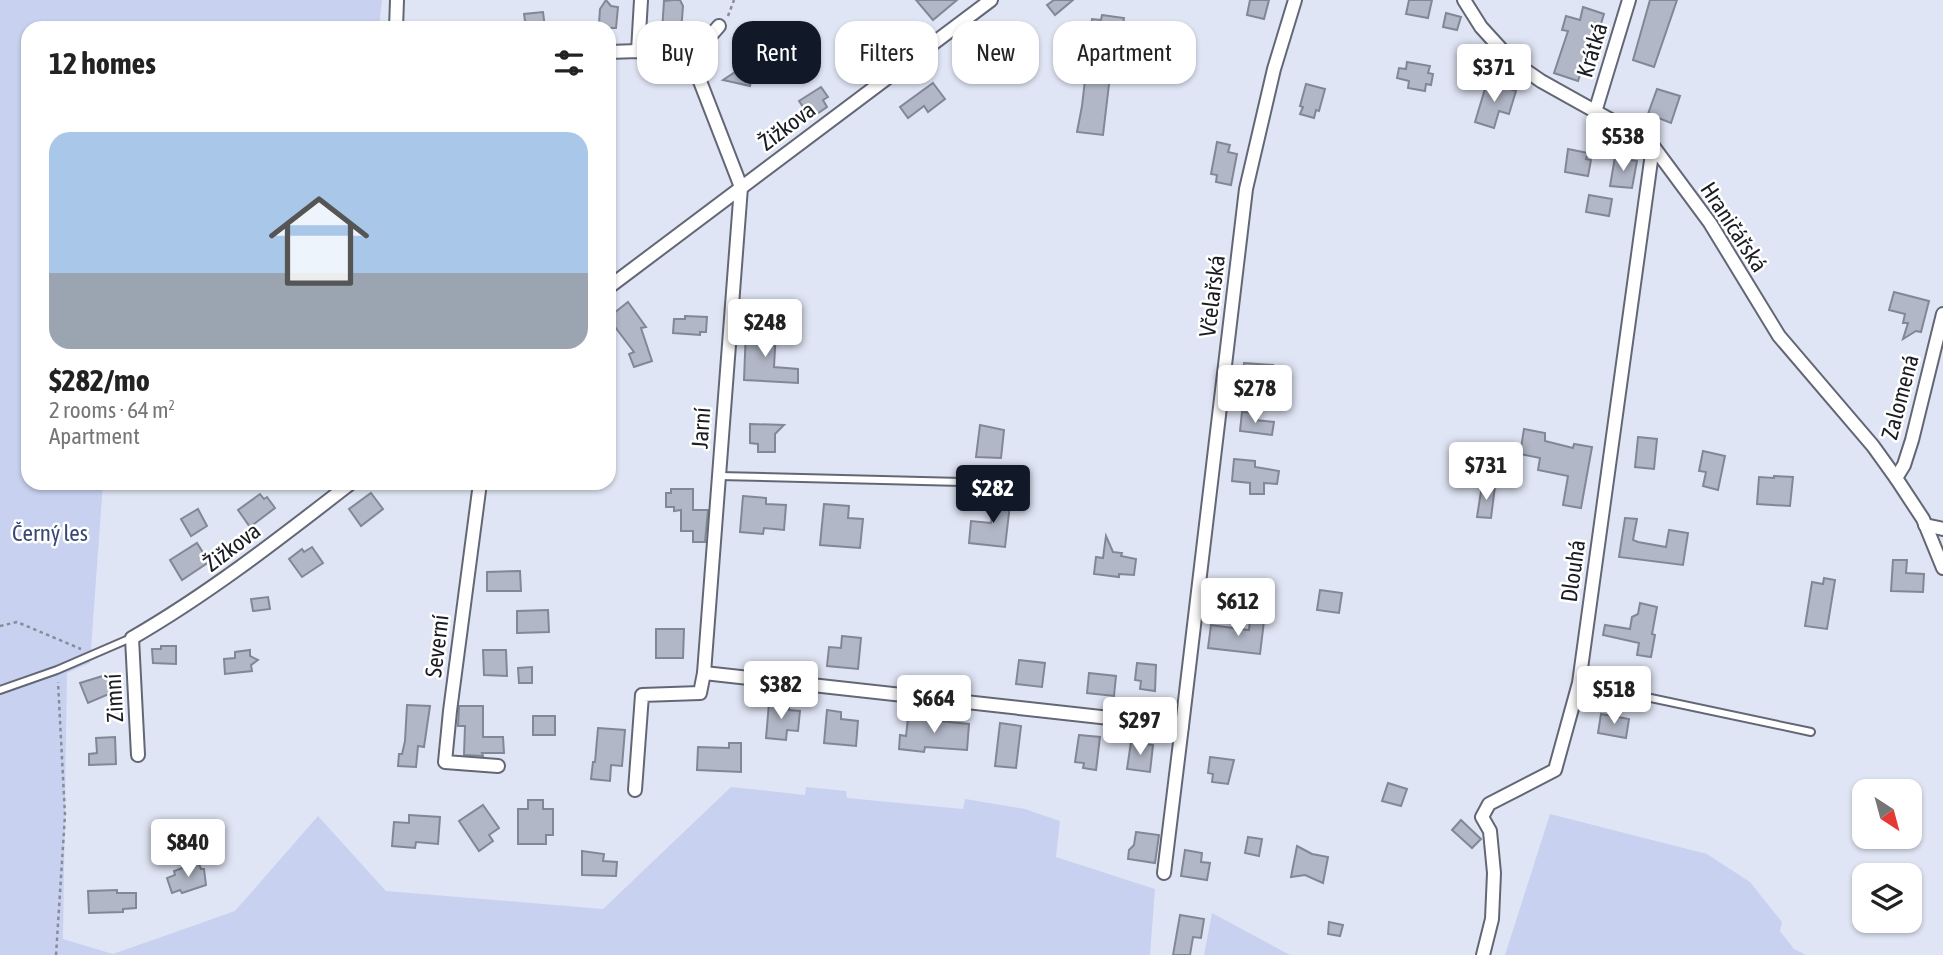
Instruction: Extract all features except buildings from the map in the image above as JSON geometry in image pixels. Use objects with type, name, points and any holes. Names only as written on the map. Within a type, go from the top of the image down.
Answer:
[{"type":"street","points":[[396,21],[397,0]]},
{"type":"street","points":[[640,21],[641,0]]},
{"type":"street","name":"Včelařská","points":[[1164,873],[1246,189],[1274,69],[1295,0]]},
{"type":"street","name":"Hraničářská","points":[[1464,0],[1481,27],[1512,61],[1541,81],[1653,146],[1710,222],[1779,336],[1873,446],[1896,478],[1925,525],[1943,568]]},
{"type":"street","name":"Krátká","points":[[1595,112],[1629,0]]},
{"type":"street","name":"Žižkova","points":[[616,282],[985,2]]},
{"type":"street","points":[[616,52],[637,51]]},
{"type":"street","points":[[701,84],[741,187]]},
{"type":"street","name":"Dlouhá","points":[[1483,955],[1492,919],[1494,873],[1490,831],[1482,817],[1489,804],[1555,770],[1579,683],[1653,146]]},
{"type":"street","name":"Jarní","points":[[704,673],[741,187]]},
{"type":"street","name":"Zalomená","points":[[1896,478],[1904,465],[1912,440],[1942,321]]},
{"type":"street","name":"Žižkova","points":[[132,638],[217,585],[340,490]]},
{"type":"street","name":"Severní","points":[[479,490],[445,762],[498,766]]},
{"type":"street","points":[[1925,525],[1943,529]]},
{"type":"street","name":"Zimní","points":[[132,638],[138,755]]},
{"type":"street","points":[[635,790],[642,695],[701,693],[704,673],[1182,726]]},
{"type":"lane","points":[[719,476],[1002,483]]},
{"type":"lane","points":[[0,690],[57,670],[132,638]]},
{"type":"lane","points":[[1579,683],[1811,732]]},
{"type":"path","points":[[719,26],[730,15],[734,0]]},
{"type":"path","points":[[0,626],[17,622],[93,654]]},
{"type":"path","points":[[56,955],[65,815],[57,670]]},
{"type":"green space","name":"Černý les","points":[[0,0],[382,0],[380,21],[21,21],[21,490],[102,490],[90,663],[67,673],[63,939],[113,954],[235,911],[318,816],[386,891],[603,909],[731,787],[805,795],[806,787],[846,791],[847,798],[963,809],[965,799],[1025,809],[1060,821],[1056,857],[1155,889],[1150,955],[0,955]]},
{"type":"green space","points":[[1550,814],[1707,854],[1750,882],[1782,922],[1780,931],[1794,949],[1806,955],[1505,955]]},
{"type":"green space","points":[[1212,913],[1290,955],[1204,955]]}]
